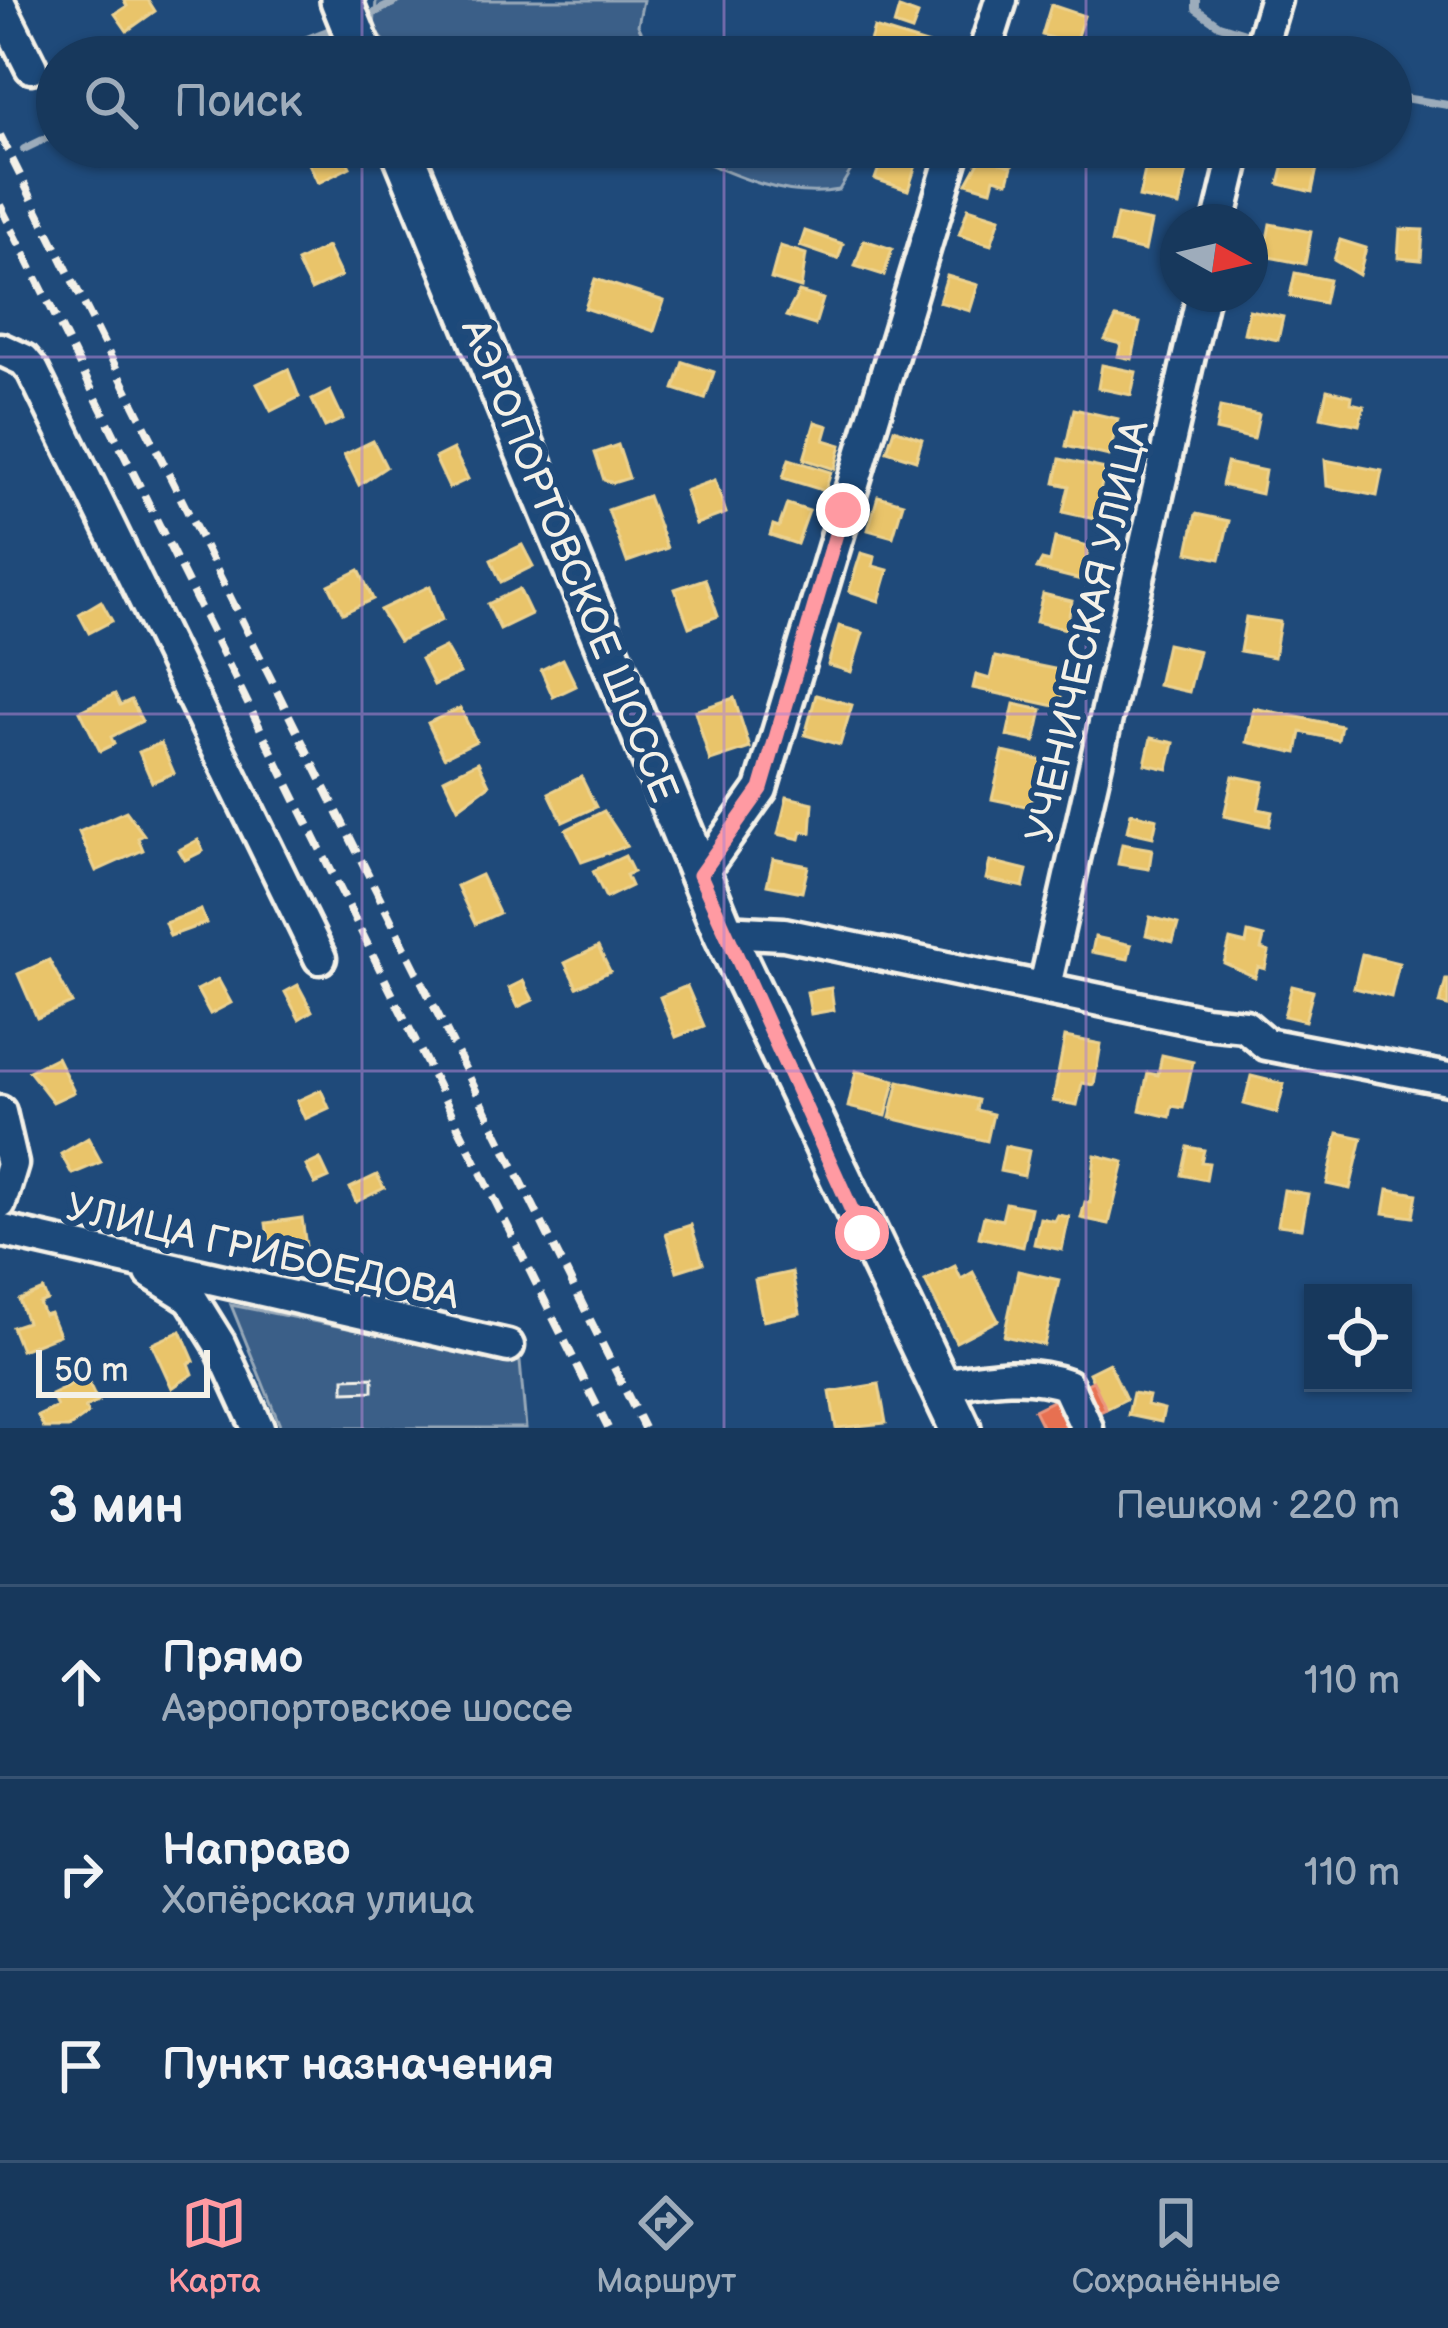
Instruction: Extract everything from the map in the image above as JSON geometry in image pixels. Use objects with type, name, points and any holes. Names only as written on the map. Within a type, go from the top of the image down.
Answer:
[{"type":"main road","points":[[341,0],[356,36]]},
{"type":"main road","name":"АЭРОПОРТОВСКОЕ ШОССЕ","points":[[410,168],[723,931],[960,1428]]},
{"type":"street","points":[[990,36],[1001,0]]},
{"type":"street","points":[[0,5],[31,67]]},
{"type":"street","points":[[700,875],[761,789],[950,168]]},
{"type":"street","points":[[1224,204],[1232,168]]},
{"type":"street","name":"УЧЕНИЧЕСКАЯ УЛИЦА","points":[[1045,986],[1199,312]]},
{"type":"street","points":[[0,349],[24,360],[32,371],[320,958]]},
{"type":"street","points":[[723,931],[784,934],[1205,1022],[1245,1025],[1266,1044],[1448,1079]]},
{"type":"street","points":[[0,1112],[12,1164],[0,1203]]},
{"type":"street","name":"УЛИЦА ГРИБОЕДОВА","points":[[0,1230],[508,1346]]},
{"type":"street","points":[[131,1260],[191,1298],[219,1343],[258,1428]]},
{"type":"street","points":[[938,1386],[1006,1376],[1050,1379],[1066,1385],[1087,1428]]},
{"type":"shaded area","points":[[376,0],[643,0],[638,25],[644,36],[380,36],[374,29]]},
{"type":"shaded area","points":[[719,168],[852,168],[839,190],[796,191],[753,182]]},
{"type":"shaded area","points":[[231,1305],[520,1362],[526,1428],[281,1428]]},
{"type":"building: Жильё","points":[[124,0],[148,0],[155,11],[127,31],[115,14],[127,6]]},
{"type":"building: Жильё","points":[[1051,5],[1084,16],[1077,36],[1042,35]]},
{"type":"building: Жильё","points":[[899,8],[918,15],[912,31],[894,25]]},
{"type":"building: Жильё","points":[[874,28],[900,36],[872,36]]},
{"type":"building: Жильё","points":[[311,168],[348,168],[318,183]]},
{"type":"building: Жильё","points":[[879,168],[915,168],[908,190],[875,179]]},
{"type":"building: Жильё","points":[[975,168],[1012,168],[1008,182],[994,178],[991,190],[967,183]]},
{"type":"building: Жильё","points":[[1146,168],[1188,168],[1179,204],[1139,197]]},
{"type":"building: Жильё","points":[[1283,168],[1317,168],[1312,192],[1279,184]]},
{"type":"building: Жильё","points":[[968,208],[1000,218],[991,245],[959,235]]},
{"type":"building: Жильё","points":[[1117,215],[1151,222],[1145,251],[1111,243]]},
{"type":"building: Жильё","points":[[1270,224],[1311,232],[1305,264],[1268,257]]},
{"type":"building: Жильё","points":[[1400,229],[1423,230],[1421,260],[1398,258]]},
{"type":"building: Жильё","points":[[805,231],[843,244],[838,259],[800,246]]},
{"type":"building: Жильё","points":[[864,240],[892,249],[884,275],[855,266]]},
{"type":"building: Жильё","points":[[1340,240],[1366,248],[1359,275],[1334,260]]},
{"type":"building: Жильё","points":[[780,246],[806,254],[801,288],[771,279]]},
{"type":"building: Жильё","points":[[327,247],[341,276],[311,290],[297,262]]},
{"type":"building: Жильё","points":[[1295,273],[1329,280],[1324,303],[1290,296]]},
{"type":"building: Жильё","points":[[947,276],[978,285],[970,311],[939,302]]},
{"type":"building: Жильё","points":[[595,279],[664,301],[654,331],[585,308]]},
{"type":"building: Жильё","points":[[799,292],[823,299],[815,325],[786,316]]},
{"type":"building: Жильё","points":[[1249,312],[1283,317],[1278,340],[1244,333]]},
{"type":"building: Жильё","points":[[1116,318],[1140,323],[1132,359],[1118,356],[1121,344],[1105,340]]},
{"type":"building: Жильё","points":[[683,362],[714,372],[705,399],[674,389]]},
{"type":"building: Жильё","points":[[1102,365],[1136,372],[1131,395],[1098,388]]},
{"type":"building: Жильё","points":[[288,369],[299,397],[271,411],[257,384]]},
{"type":"building: Жильё","points":[[1327,390],[1352,396],[1351,403],[1364,406],[1359,425],[1321,417]]},
{"type":"building: Жильё","points":[[330,391],[343,419],[325,427],[312,400]]},
{"type":"building: Жильё","points":[[1220,407],[1259,415],[1254,439],[1216,430]]},
{"type":"building: Жильё","points":[[1074,409],[1118,419],[1109,456],[1066,446]]},
{"type":"building: Жильё","points":[[815,422],[828,426],[824,440],[841,445],[835,469],[804,459]]},
{"type":"building: Жильё","points":[[894,429],[922,439],[916,460],[887,451]]},
{"type":"building: Жильё","points":[[373,441],[386,467],[359,485],[344,455]]},
{"type":"building: Жильё","points":[[618,445],[629,478],[613,483],[604,480],[595,453]]},
{"type":"building: Жильё","points":[[453,449],[468,479],[449,488],[435,458]]},
{"type":"building: Жильё","points":[[789,459],[831,472],[825,491],[783,478]]},
{"type":"building: Жильё","points":[[1060,459],[1105,469],[1094,519],[1063,512],[1069,486],[1055,483]]},
{"type":"building: Жильё","points":[[1325,460],[1382,471],[1377,496],[1327,486]]},
{"type":"building: Жильё","points":[[1227,463],[1265,471],[1261,494],[1222,485]]},
{"type":"building: Жильё","points":[[715,480],[726,513],[696,524],[685,491]]},
{"type":"building: Жильё","points":[[648,496],[667,548],[627,562],[608,510]]},
{"type":"building: Жильё","points":[[878,496],[903,503],[893,537],[868,530]]},
{"type":"building: Жильё","points":[[787,504],[809,511],[797,544],[770,535],[773,525],[779,527]]},
{"type":"building: Жильё","points":[[1196,514],[1229,521],[1220,559],[1188,552]]},
{"type":"building: Жильё","points":[[1055,538],[1089,546],[1081,580],[1037,569],[1042,560],[1050,562]]},
{"type":"building: Жильё","points":[[522,545],[533,566],[501,582],[491,560]]},
{"type":"building: Жильё","points":[[861,553],[875,557],[873,566],[888,570],[879,601],[849,591]]},
{"type":"building: Жильё","points":[[359,570],[373,599],[343,613],[329,585]]},
{"type":"building: Жильё","points":[[705,579],[718,616],[689,627],[675,589]]},
{"type":"building: Жильё","points":[[430,586],[442,620],[399,641],[380,610]]},
{"type":"building: Жильё","points":[[519,589],[531,614],[500,629],[488,604]]},
{"type":"building: Жильё","points":[[1043,594],[1072,601],[1066,629],[1036,622]]},
{"type":"building: Жильё","points":[[101,601],[112,621],[89,633],[79,614]]},
{"type":"building: Жильё","points":[[1246,617],[1280,622],[1274,657],[1240,651]]},
{"type":"building: Жильё","points":[[839,626],[863,633],[851,672],[828,665]]},
{"type":"building: Жильё","points":[[1167,644],[1199,651],[1189,692],[1158,685]]},
{"type":"building: Жильё","points":[[445,647],[460,673],[434,685],[421,659]]},
{"type":"building: Жильё","points":[[995,657],[1059,670],[1058,678],[1064,680],[1059,707],[973,688],[976,675],[990,679]]},
{"type":"building: Жильё","points":[[563,659],[576,686],[553,697],[541,670]]},
{"type":"building: Жильё","points":[[115,694],[120,705],[131,700],[142,721],[111,737],[114,744],[100,751],[80,711]]},
{"type":"building: Жильё","points":[[816,695],[852,705],[840,745],[805,735]]},
{"type":"building: Жильё","points":[[734,698],[750,748],[710,761],[695,711]]},
{"type":"building: Жильё","points":[[1014,704],[1042,710],[1035,742],[1007,736]]},
{"type":"building: Жильё","points":[[460,708],[476,741],[444,757],[428,723]]},
{"type":"building: Жильё","points":[[1254,708],[1341,726],[1338,740],[1301,732],[1297,753],[1247,742]]},
{"type":"building: Жильё","points":[[1151,738],[1174,743],[1168,769],[1145,764]]},
{"type":"building: Жильё","points":[[161,743],[174,773],[152,782],[139,752]]},
{"type":"building: Жильё","points":[[1003,752],[1048,762],[1045,779],[1037,778],[1030,807],[992,799]]},
{"type":"building: Жильё","points":[[478,762],[489,785],[458,808],[444,779]]},
{"type":"building: Жильё","points":[[1233,776],[1264,782],[1258,809],[1272,812],[1269,826],[1224,816]]},
{"type":"building: Жильё","points":[[581,777],[596,807],[563,822],[549,793]]},
{"type":"building: Жильё","points":[[787,797],[813,803],[811,833],[802,831],[800,839],[778,834]]},
{"type":"building: Жильё","points":[[126,811],[144,835],[138,838],[143,850],[96,871],[79,832]]},
{"type":"building: Жильё","points":[[604,811],[627,846],[582,862],[566,830]]},
{"type":"building: Жильё","points":[[1131,813],[1157,819],[1153,837],[1127,831]]},
{"type":"building: Жильё","points":[[198,840],[203,851],[185,860],[179,850]]},
{"type":"building: Жильё","points":[[1122,844],[1152,849],[1149,869],[1118,864]]},
{"type":"building: Жильё","points":[[625,856],[633,872],[626,875],[631,886],[606,898],[593,871]]},
{"type":"building: Жильё","points":[[773,859],[808,866],[802,892],[767,885]]},
{"type":"building: Жильё","points":[[990,861],[1027,870],[1023,887],[986,879]]},
{"type":"building: Жильё","points":[[481,875],[499,913],[475,924],[457,886]]},
{"type":"building: Жильё","points":[[201,910],[206,923],[170,936],[165,923]]},
{"type":"building: Жильё","points":[[1150,917],[1178,924],[1173,942],[1146,935]]},
{"type":"building: Жильё","points":[[1248,933],[1264,937],[1261,949],[1269,952],[1265,969],[1258,967],[1255,977],[1224,963],[1230,940],[1246,944]]},
{"type":"building: Жильё","points":[[1095,937],[1131,945],[1128,959],[1092,952]]},
{"type":"building: Жильё","points":[[598,947],[610,971],[577,987],[565,963]]},
{"type":"building: Жильё","points":[[1362,954],[1399,963],[1391,997],[1354,988]]},
{"type":"building: Жильё","points":[[49,960],[72,1003],[37,1018],[18,974]]},
{"type":"building: Жильё","points":[[218,979],[231,1003],[210,1014],[197,990]]},
{"type":"building: Жильё","points":[[1448,979],[1448,1006],[1440,1004]]},
{"type":"building: Жильё","points":[[523,981],[533,1000],[518,1007],[509,988]]},
{"type":"building: Жильё","points":[[298,985],[312,1011],[299,1019],[285,992]]},
{"type":"building: Жильё","points":[[687,986],[704,1026],[676,1037],[660,997]]},
{"type":"building: Жильё","points":[[1292,986],[1313,991],[1305,1021],[1284,1016]]},
{"type":"building: Жильё","points":[[831,988],[834,1010],[811,1014],[807,992]]},
{"type":"building: Жильё","points":[[1065,1037],[1101,1044],[1094,1085],[1082,1083],[1077,1105],[1053,1101]]},
{"type":"building: Жильё","points":[[1162,1055],[1193,1062],[1183,1108],[1172,1106],[1170,1117],[1140,1110],[1148,1073],[1158,1075]]},
{"type":"building: Жильё","points":[[57,1057],[74,1092],[53,1102],[29,1071]]},
{"type":"building: Жильё","points":[[856,1071],[895,1080],[886,1116],[848,1107]]},
{"type":"building: Жильё","points":[[1251,1076],[1284,1084],[1277,1113],[1244,1104]]},
{"type":"building: Жильё","points":[[899,1081],[978,1100],[976,1110],[993,1114],[987,1141],[890,1118]]},
{"type":"building: Жильё","points":[[321,1090],[329,1108],[305,1119],[297,1101]]},
{"type":"building: Жильё","points":[[1338,1133],[1362,1138],[1350,1189],[1327,1184]]},
{"type":"building: Жильё","points":[[88,1138],[101,1162],[72,1174],[61,1154]]},
{"type":"building: Жильё","points":[[1005,1146],[1029,1151],[1024,1176],[1000,1171]]},
{"type":"building: Жильё","points":[[1188,1147],[1204,1150],[1201,1162],[1209,1163],[1206,1180],[1182,1175]]},
{"type":"building: Жильё","points":[[1095,1155],[1124,1162],[1109,1224],[1081,1218],[1085,1202],[1090,1203]]},
{"type":"building: Жильё","points":[[320,1159],[329,1178],[315,1184],[306,1166]]},
{"type":"building: Жильё","points":[[377,1175],[384,1188],[356,1202],[350,1188]]},
{"type":"building: Жильё","points":[[1388,1189],[1417,1194],[1413,1217],[1384,1213]]},
{"type":"building: Жильё","points":[[1284,1190],[1308,1194],[1302,1228],[1278,1225]]},
{"type":"building: Жильё","points":[[1006,1203],[1031,1208],[1023,1247],[979,1237],[984,1216],[1002,1220]]},
{"type":"building: Жильё","points":[[1058,1215],[1069,1217],[1062,1250],[1034,1244],[1040,1218],[1055,1221]]},
{"type":"building: Жильё","points":[[302,1218],[306,1247],[270,1252],[266,1223]]},
{"type":"building: Жильё","points":[[691,1225],[703,1263],[677,1271],[666,1233]]},
{"type":"building: Жильё","points":[[955,1266],[961,1279],[973,1272],[998,1320],[956,1342],[925,1281]]},
{"type":"building: Жильё","points":[[1018,1271],[1059,1280],[1044,1345],[1004,1336]]},
{"type":"building: Жильё","points":[[792,1272],[800,1313],[763,1321],[755,1280]]},
{"type":"building: Жильё","points":[[43,1290],[47,1300],[39,1303],[44,1315],[50,1313],[59,1335],[21,1350],[12,1327],[27,1322],[19,1300]]},
{"type":"building: Жильё","points":[[181,1331],[194,1361],[189,1363],[193,1374],[172,1388],[152,1344]]},
{"type":"building: Жильё","points":[[1109,1363],[1126,1399],[1106,1409],[1089,1373]]},
{"type":"building: Жильё","points":[[86,1377],[98,1402],[85,1408],[88,1414],[68,1428],[44,1428],[38,1416],[57,1407],[51,1394]]},
{"type":"building: Жильё","points":[[879,1384],[886,1423],[836,1428],[830,1392]]},
{"type":"building: Жильё","points":[[1133,1393],[1149,1396],[1147,1405],[1164,1409],[1161,1422],[1128,1415]]},
{"type":"building: Торговля","points":[[1093,1381],[1106,1409],[1067,1428],[1043,1428],[1034,1410]]},
{"type":"building: Прочее","points":[[373,1377],[373,1391],[344,1392],[344,1378]]},
{"type":"waterway","points":[[364,18],[399,0]]},
{"type":"waterway","points":[[1196,0],[1196,9],[1219,25],[1255,36]]},
{"type":"waterway","points":[[315,36],[338,27]]},
{"type":"waterway","points":[[1412,99],[1448,105]]},
{"type":"waterway","points":[[24,149],[36,143]]},
{"type":"railway","points":[[0,135],[644,1428]]},
{"type":"railway","points":[[0,205],[608,1428]]},
{"type":"route","points":[[843,510],[761,789],[700,875],[862,1233]]}]
